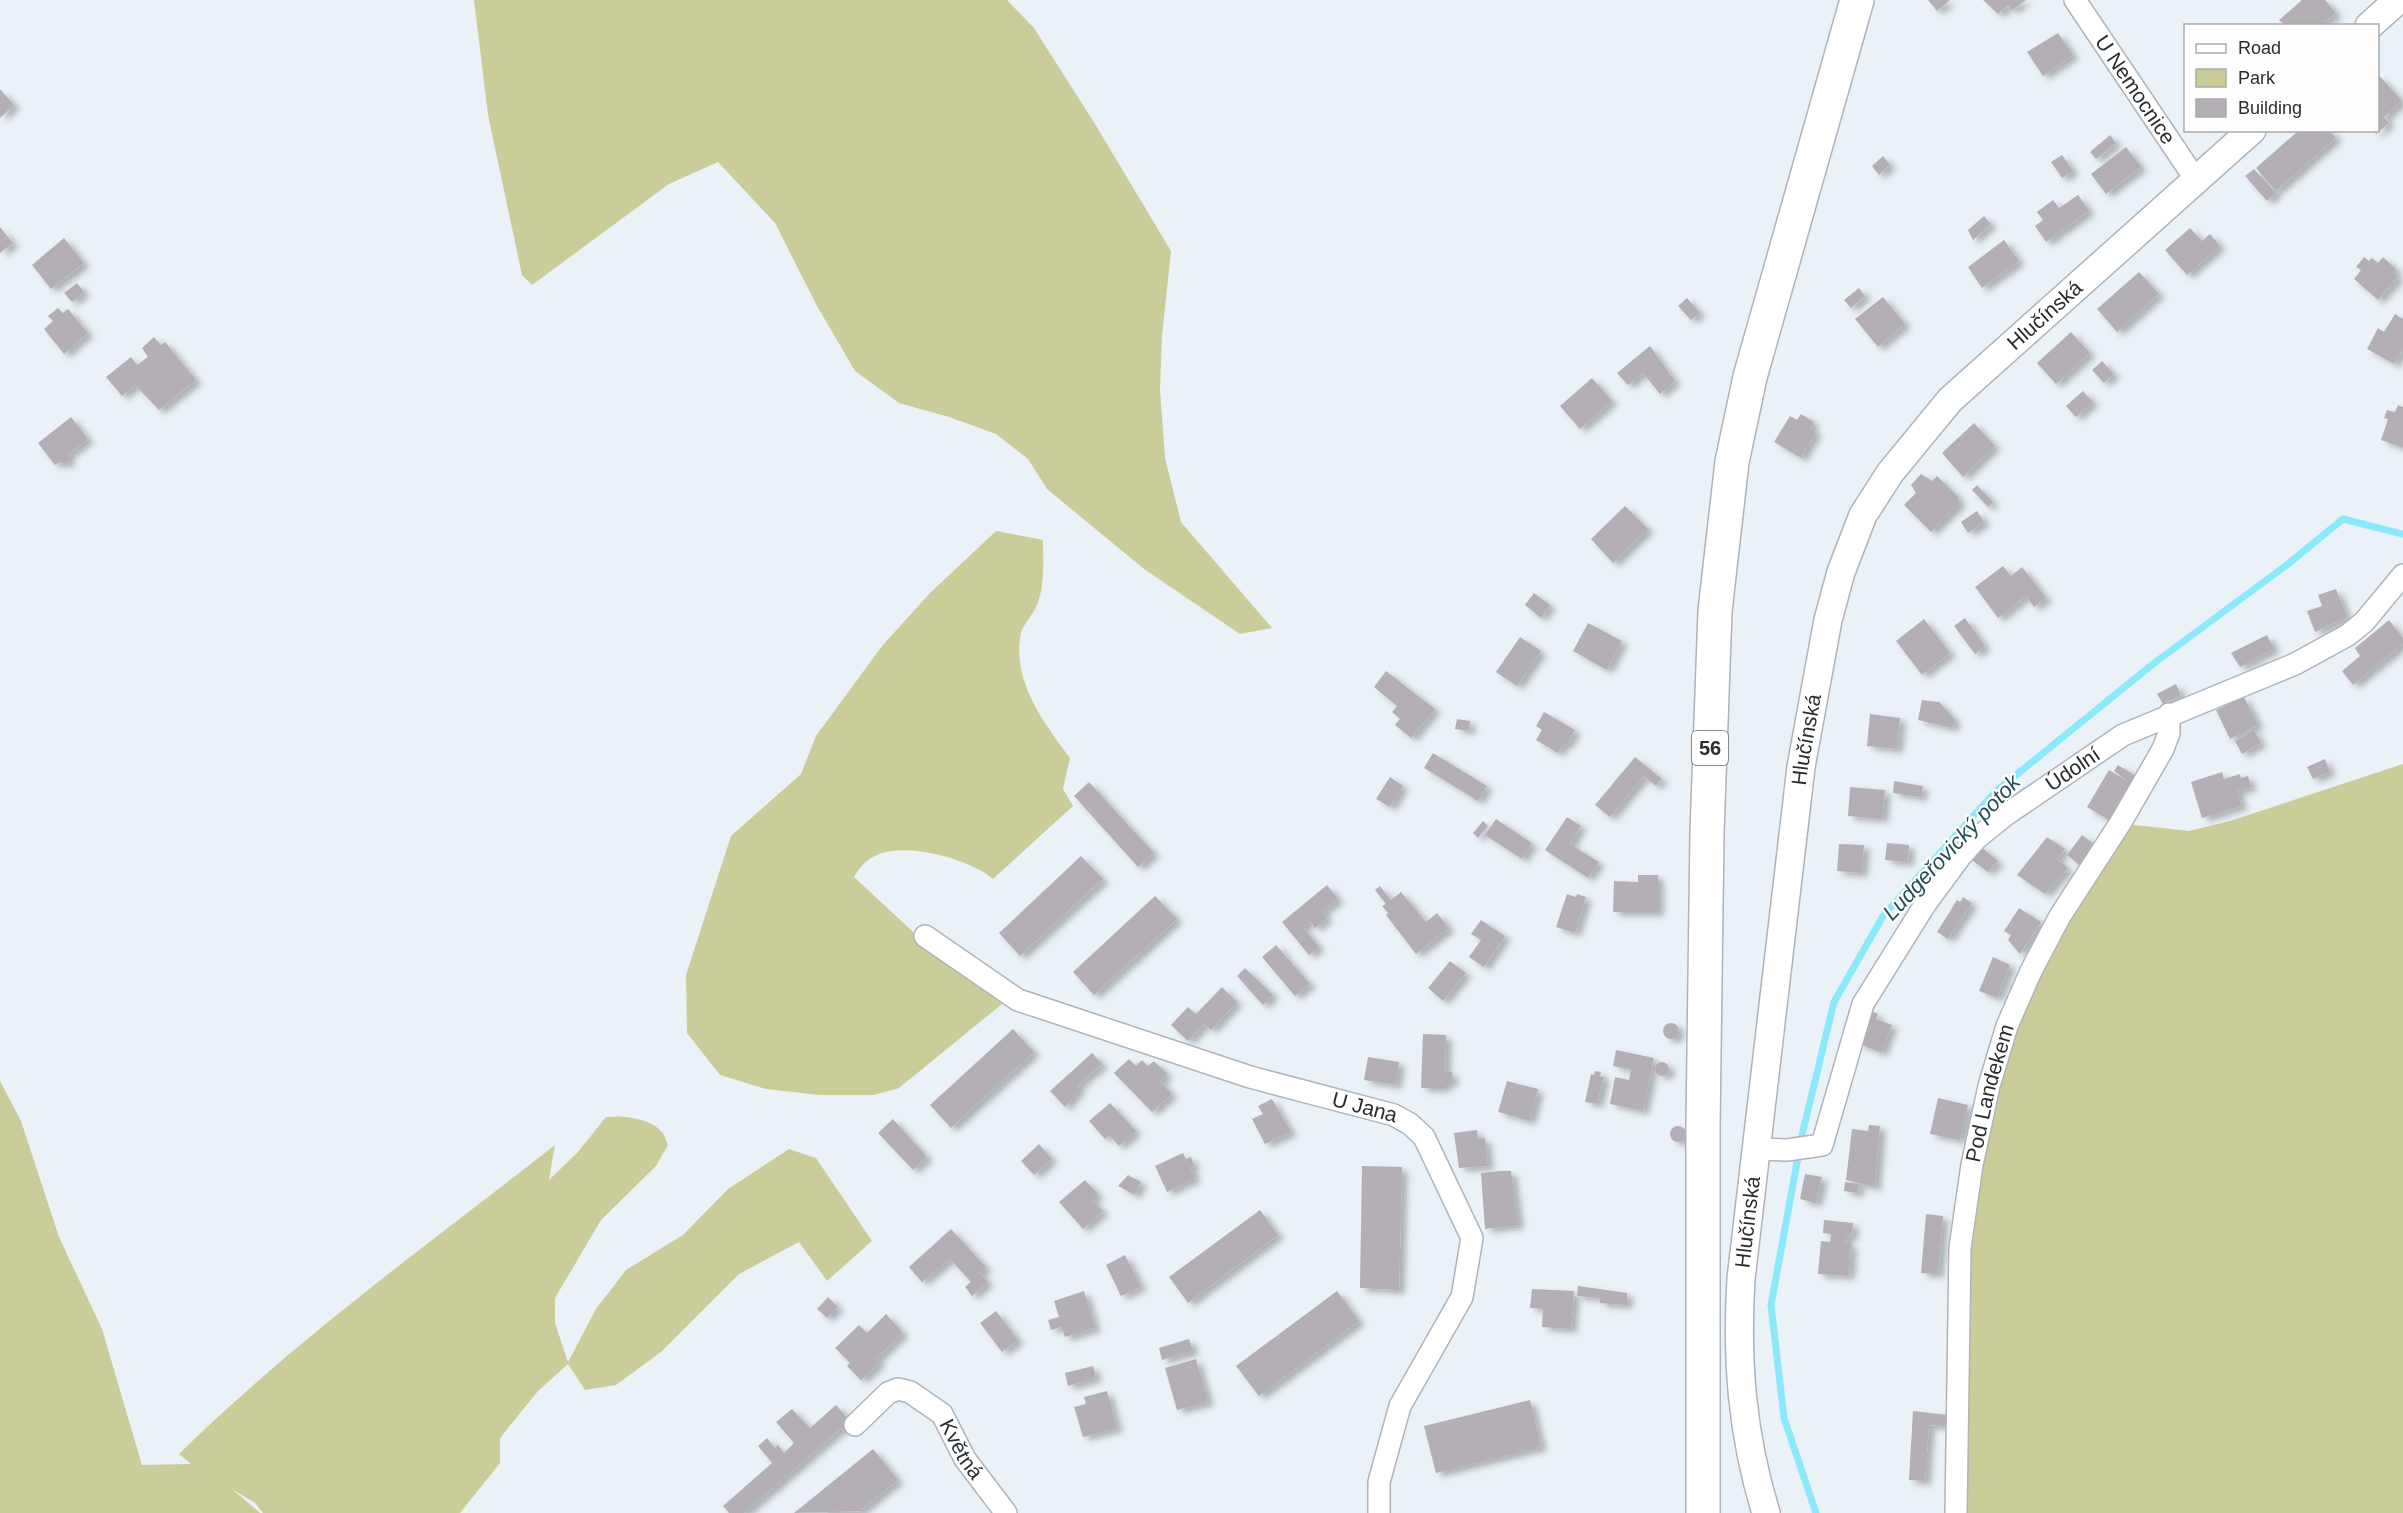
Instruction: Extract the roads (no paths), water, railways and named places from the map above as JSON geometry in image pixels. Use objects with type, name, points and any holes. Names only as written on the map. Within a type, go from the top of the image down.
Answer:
[{"type":"main road","name":"56","points":[[1703,1513],[1703,1102],[1707,833],[1715,612],[1732,462],[1750,377],[1857,0]]},
{"type":"street","name":"U Nemocnice","points":[[2075,0],[2196,180]]},
{"type":"street","points":[[2371,24],[2398,0]]},
{"type":"street","name":"Hlučínská","points":[[1766,1513],[1747,1439],[1738,1344],[1741,1279],[1799,787],[1817,670],[1841,572],[1863,515],[1890,473],[1950,400],[2250,132]]},
{"type":"street","name":"Údolní","points":[[1757,1149],[1822,1145],[1863,1004],[1915,920],[1960,857],[1992,826],[2123,735],[2169,714],[2295,664],[2348,635],[2364,622],[2403,576]]},
{"type":"street","name":"Pod Landekem","points":[[1956,1513],[1960,1248],[1972,1165],[1989,1086],[2007,1026],[2031,971],[2060,916],[2121,822],[2163,749],[2169,733],[2169,714]]},
{"type":"street","name":"U Jana","points":[[925,936],[1018,1000],[1250,1077],[1394,1115],[1410,1124],[1424,1137],[1473,1238],[1462,1297],[1400,1406],[1379,1482],[1379,1513]]},
{"type":"street","name":"Květná","points":[[855,1425],[888,1393],[898,1389],[910,1392],[942,1414],[965,1460],[1006,1513]]},
{"type":"waterway","name":"Ludgeřovický potok","points":[[1816,1513],[1784,1418],[1771,1305],[1802,1135],[1834,1002],[1883,916],[1995,792],[2153,664],[2288,564],[2343,519],[2403,534]]}]
